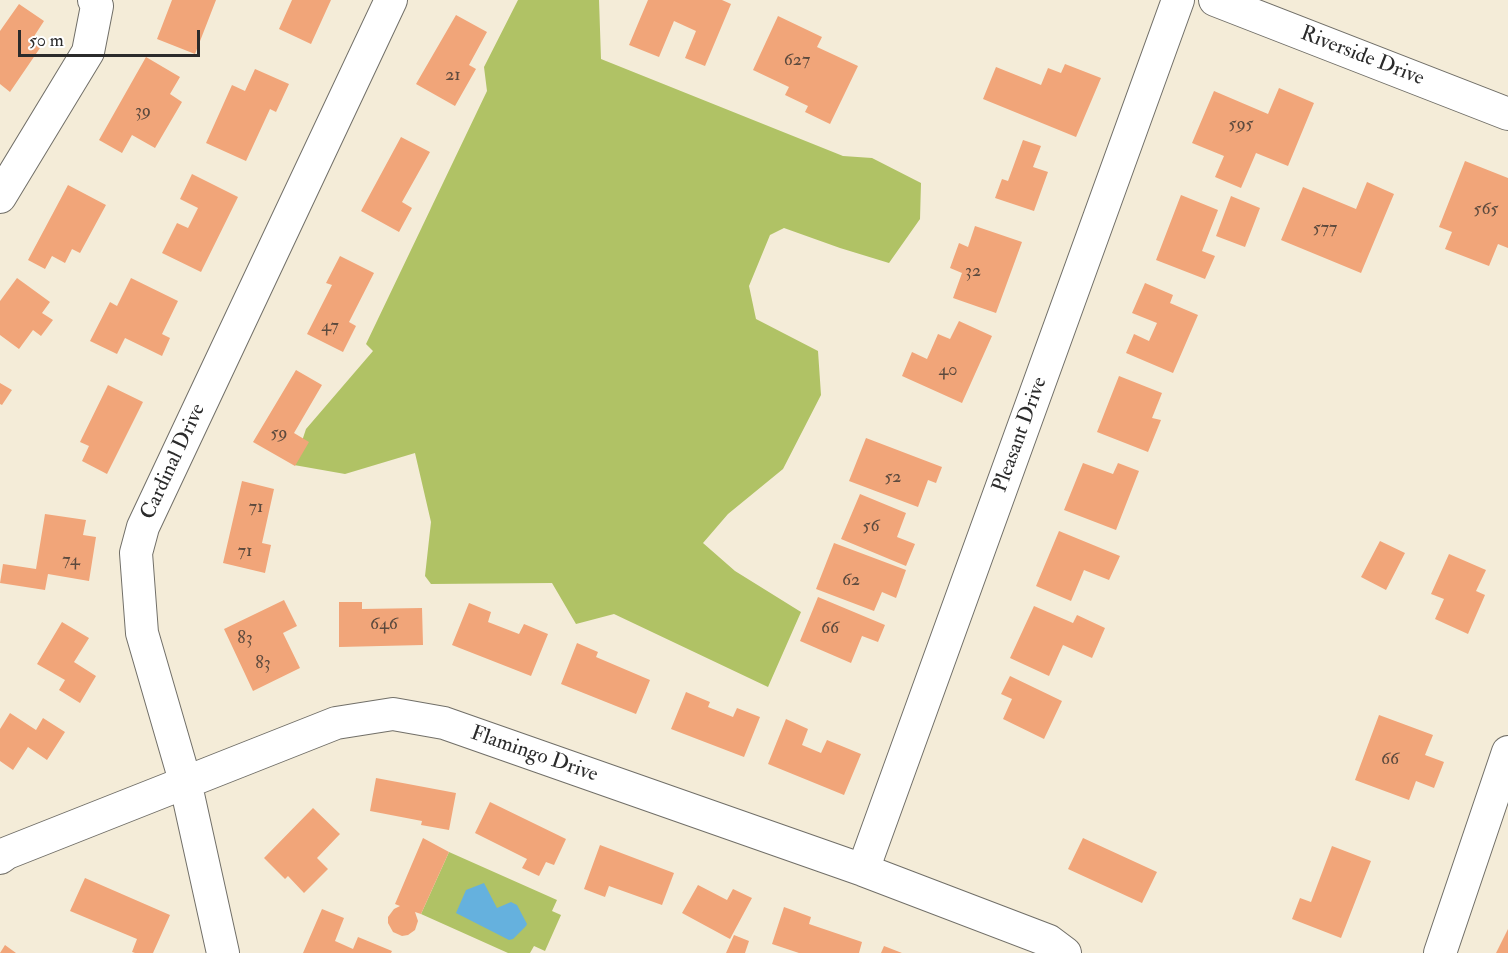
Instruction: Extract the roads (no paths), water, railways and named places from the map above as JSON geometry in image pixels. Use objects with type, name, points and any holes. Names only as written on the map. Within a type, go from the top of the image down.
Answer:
[{"type":"street","points":[[0,197],[88,52],[97,6],[93,0]]},
{"type":"street","name":"Cardinal Drive","points":[[223,953],[185,781],[142,633],[136,553],[143,527],[391,0]]},
{"type":"street","name":"Pleasant Drive","points":[[863,870],[1178,0]]},
{"type":"street","name":"Riverside Drive","points":[[1215,0],[1508,114]]},
{"type":"street","name":"Flamingo Drive","points":[[0,858],[7,853],[185,781],[336,723],[393,714],[444,723],[863,870],[1049,941],[1065,953]]},
{"type":"street","points":[[1440,953],[1508,752]]},
{"type":"water","points":[[484,883],[497,908],[511,902],[517,905],[527,924],[513,939],[509,940],[456,913],[466,890]]}]
